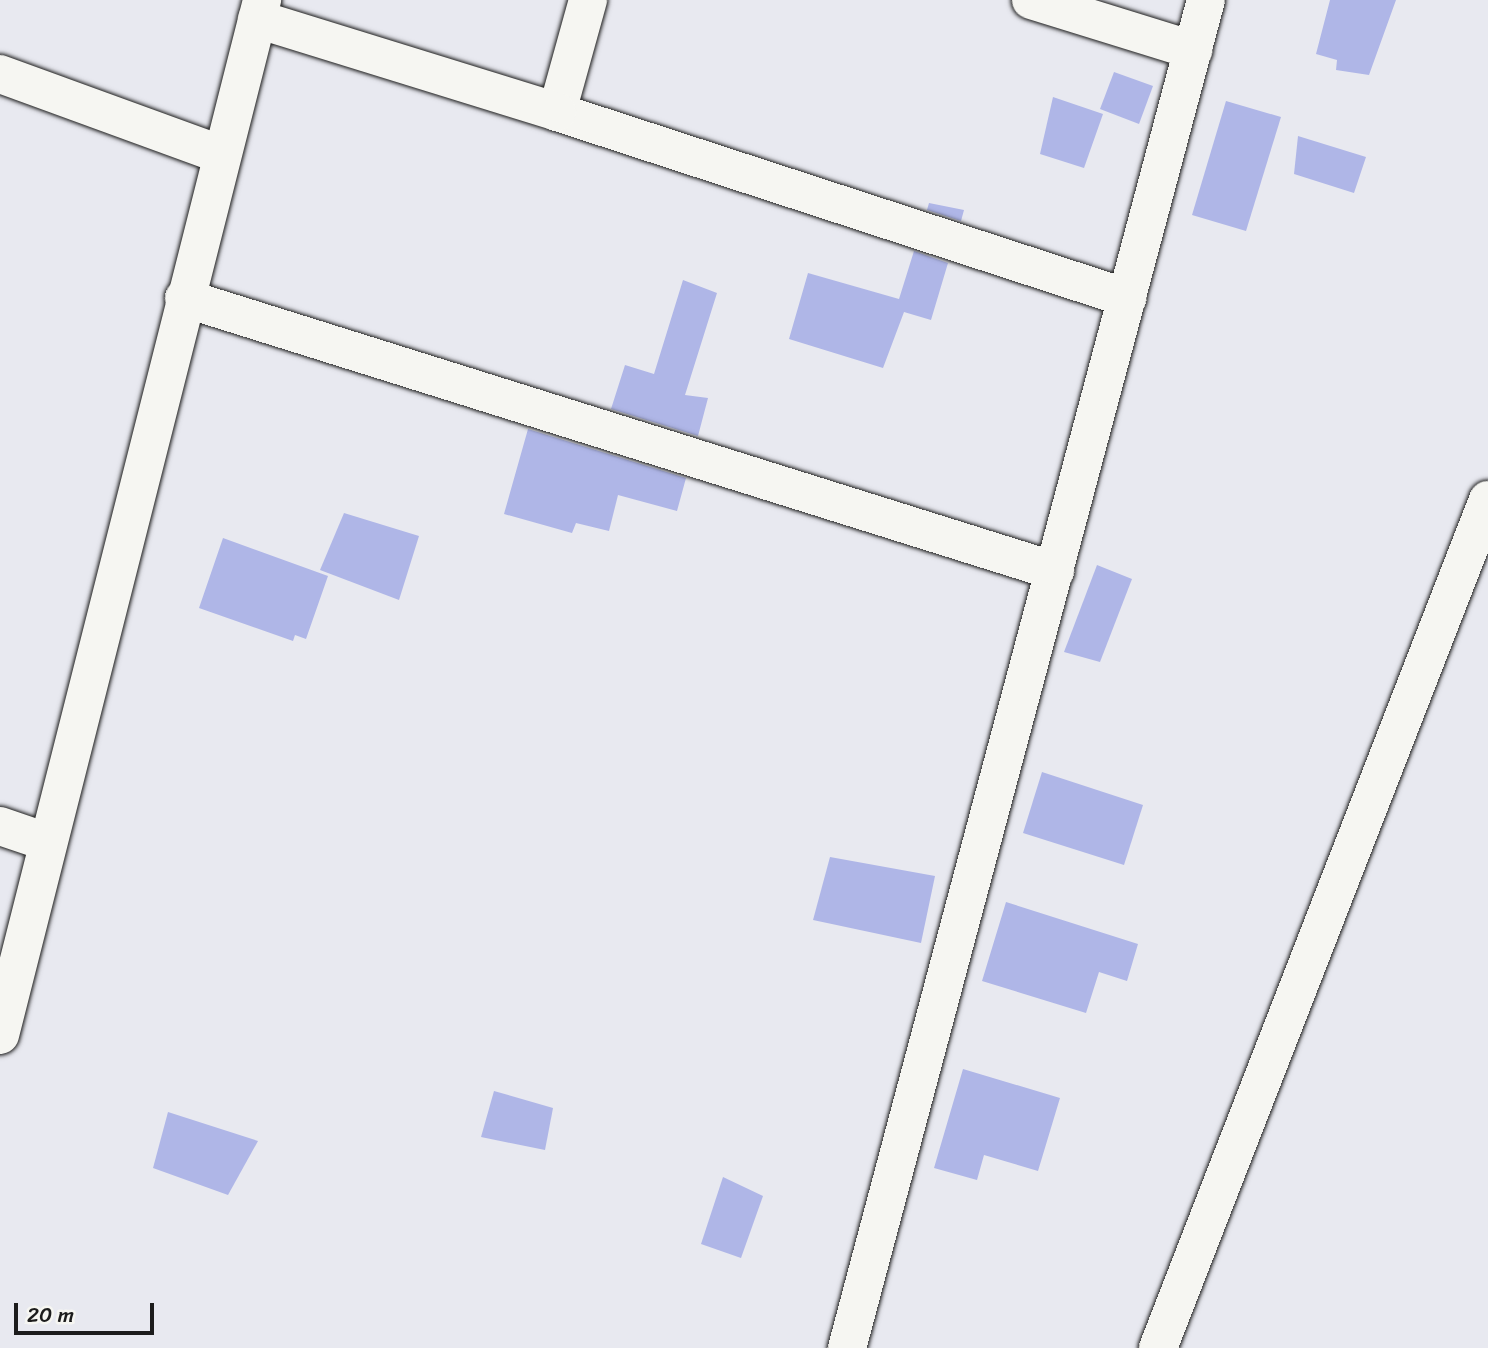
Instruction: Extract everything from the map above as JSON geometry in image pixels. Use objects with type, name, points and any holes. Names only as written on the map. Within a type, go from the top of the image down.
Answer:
[{"type":"street","points":[[556,113],[588,0]]},
{"type":"street","points":[[1031,0],[1193,50]]},
{"type":"street","points":[[847,1348],[1206,0]]},
{"type":"street","points":[[0,1035],[220,154],[259,10],[556,113],[1127,298]]},
{"type":"street","points":[[0,74],[220,154]]},
{"type":"street","points":[[184,298],[1055,571]]},
{"type":"street","points":[[1158,1348],[1488,500]]},
{"type":"street","points":[[0,826],[47,842]]},
{"type":"building","points":[[1330,0],[1396,0],[1369,75],[1336,70],[1337,60],[1316,54]]},
{"type":"building","points":[[1114,72],[1153,86],[1139,124],[1100,109]]},
{"type":"building","points":[[1053,97],[1103,114],[1084,168],[1040,154]]},
{"type":"building","points":[[1226,101],[1281,117],[1246,231],[1192,215]]},
{"type":"building","points":[[1298,136],[1366,157],[1354,193],[1294,174]]},
{"type":"building","points":[[929,203],[964,210],[961,221],[927,210]]},
{"type":"building","points":[[914,251],[948,263],[931,320],[904,312],[883,368],[789,339],[808,273],[899,299]]},
{"type":"building","points":[[683,280],[717,293],[685,395],[708,398],[698,436],[611,409],[625,365],[654,374]]},
{"type":"building","points":[[528,429],[686,478],[677,511],[618,495],[609,531],[576,523],[572,533],[504,514]]},
{"type":"building","points":[[344,513],[419,536],[399,600],[320,570]]},
{"type":"building","points":[[223,538],[328,576],[306,639],[295,635],[293,641],[199,608]]},
{"type":"building","points":[[1097,565],[1132,579],[1100,662],[1064,652]]},
{"type":"building","points":[[1042,772],[1143,805],[1124,865],[1023,833]]},
{"type":"building","points":[[830,857],[935,876],[921,943],[813,920]]},
{"type":"building","points":[[1006,902],[1138,944],[1127,981],[1099,972],[1086,1013],[982,981]]},
{"type":"building","points":[[963,1069],[1060,1098],[1038,1171],[984,1155],[977,1180],[934,1168]]},
{"type":"building","points":[[494,1091],[553,1108],[545,1150],[481,1137]]},
{"type":"building","points":[[168,1112],[258,1141],[228,1195],[153,1168]]},
{"type":"building","points":[[723,1177],[763,1196],[741,1258],[701,1244]]}]
